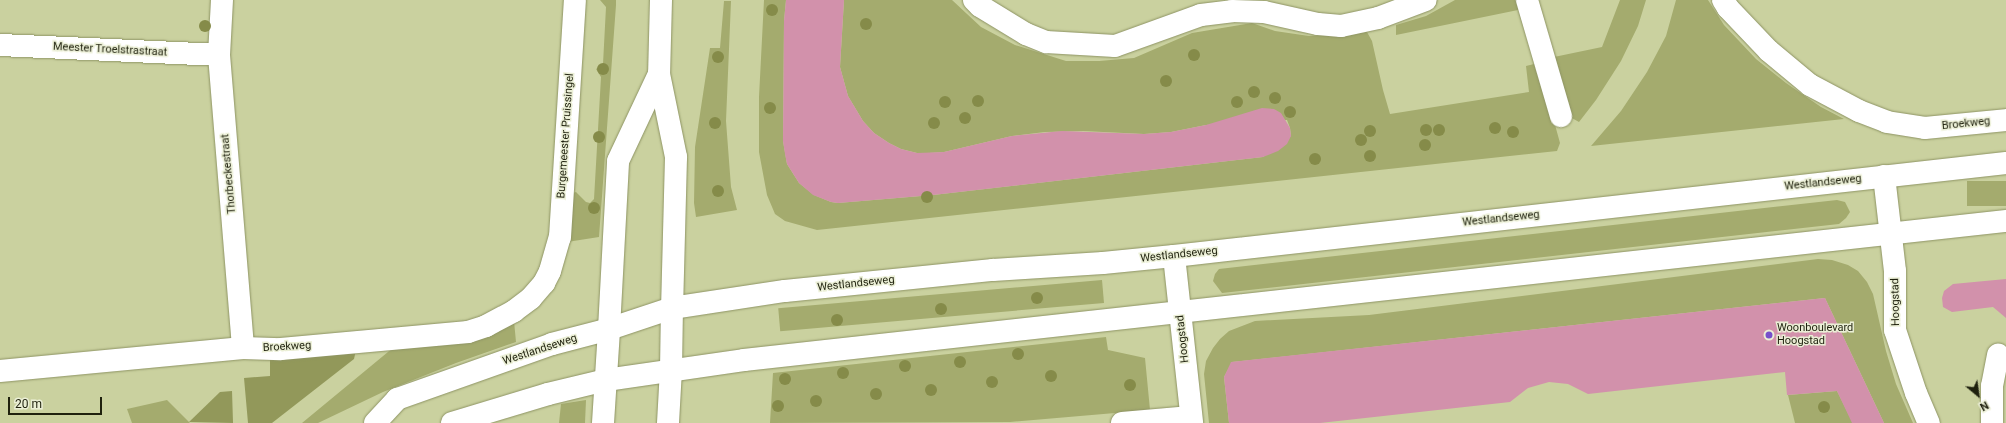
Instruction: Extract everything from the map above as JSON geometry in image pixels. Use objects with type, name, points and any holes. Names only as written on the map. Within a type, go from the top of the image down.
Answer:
[{"type":"main road","name":"Thorbeckestraat","points":[[222,0],[219,55],[244,348]]},
{"type":"main road","name":"Burgemeester Pruissingel","points":[[550,271],[560,237],[575,0]]},
{"type":"main road","points":[[661,0],[659,74],[676,157],[671,370],[668,423]]},
{"type":"main road","points":[[974,0],[980,6],[1026,34],[1046,42],[1115,46],[1201,14],[1232,11],[1264,12],[1310,22],[1341,26],[1378,18],[1426,0]]},
{"type":"main road","points":[[1527,0],[1561,116]]},
{"type":"main road","name":"Broekweg","points":[[1723,0],[1728,8],[1769,51],[1810,84],[1859,111],[1887,122],[1925,128],[2006,120]]},
{"type":"main road","name":"Meester Troelstrastraat","points":[[0,45],[219,55]]},
{"type":"main road","points":[[603,423],[618,162],[659,74]]},
{"type":"main road","name":"Westlandseweg","points":[[375,423],[397,399],[552,344],[608,329],[672,308],[808,289],[993,270],[1103,263],[1174,256],[2006,163]]},
{"type":"main road","name":"Hoogstad","points":[[1884,176],[1895,271],[1896,330],[1916,393],[1929,423]]},
{"type":"main road","points":[[452,423],[548,394],[606,380],[756,358],[2006,221]]},
{"type":"main road","name":"Hoogstad","points":[[1174,256],[1191,420]]},
{"type":"main road","name":"Broekweg","points":[[0,371],[244,348],[281,349],[468,332],[486,326],[514,311],[531,298],[544,283],[550,271]]},
{"type":"main road","points":[[1992,423],[1992,386],[1998,355]]},
{"type":"main road","points":[[1122,423],[1191,420]]},
{"type":"green space","points":[[600,0],[616,0],[616,5],[599,237],[567,242],[570,194],[576,192],[586,202],[590,203],[594,199],[601,77],[596,69],[603,64],[606,7]]},
{"type":"green space","points":[[764,0],[786,0],[784,21],[783,141],[787,164],[799,183],[814,195],[831,202],[838,203],[933,195],[1263,157],[1291,136],[1287,120],[1206,125],[1171,132],[1144,134],[1083,131],[1045,132],[1012,136],[944,152],[917,153],[901,149],[874,133],[863,121],[848,96],[840,67],[844,0],[952,0],[981,27],[1015,45],[1066,61],[1099,61],[1134,58],[1192,33],[1252,23],[1275,31],[1309,36],[1367,32],[1372,41],[1390,114],[1529,92],[1526,66],[1538,63],[1560,143],[1557,151],[817,230],[785,221],[775,214],[767,195],[759,152],[759,97]]},
{"type":"green space","points":[[1455,0],[1521,0],[1518,10],[1396,35],[1396,25],[1426,16]]},
{"type":"green space","points":[[1620,0],[1646,0],[1638,26],[1621,61],[1596,100],[1579,122],[1570,117],[1554,57],[1602,47]]},
{"type":"green space","points":[[1676,0],[1708,0],[1724,25],[1756,59],[1786,83],[1821,107],[1844,119],[1591,146],[1621,111],[1647,72],[1666,36]]},
{"type":"green space","points":[[724,1],[731,1],[726,121],[731,187],[737,210],[696,217],[694,203],[695,147],[710,48],[720,48]]},
{"type":"green space","points":[[1967,181],[2006,181],[2006,206],[1967,206]]},
{"type":"green space","points":[[1837,200],[1845,202],[1850,212],[1839,224],[1222,293],[1213,281],[1215,274],[1219,269]]},
{"type":"green space","points":[[1818,259],[1832,260],[1848,265],[1858,271],[1867,282],[1873,294],[1886,351],[1896,384],[1913,423],[1884,423],[1825,298],[1232,362],[1224,377],[1229,423],[1209,423],[1204,374],[1206,361],[1213,348],[1229,331],[1255,321],[1369,315]]},
{"type":"green space","points":[[1102,280],[1104,303],[780,331],[778,308]]},
{"type":"green space","points":[[514,321],[516,342],[456,363],[383,392],[318,423],[302,423],[394,347]]},
{"type":"green space","points":[[1106,337],[1108,350],[1145,358],[1150,410],[1010,422],[770,423],[773,373]]},
{"type":"green space","points":[[356,350],[354,359],[272,423],[248,423],[244,378],[270,376],[270,359]]},
{"type":"green space","points":[[232,391],[233,423],[189,422],[220,392]]},
{"type":"green space","points":[[1837,391],[1853,423],[1795,423],[1788,395]]},
{"type":"green space","points":[[167,400],[190,423],[132,423],[127,409]]},
{"type":"green space","points":[[586,400],[585,423],[559,423],[561,404]]},
{"type":"shaded area","points":[[786,0],[844,0],[840,67],[848,96],[863,121],[874,133],[901,149],[917,153],[944,152],[1012,136],[1062,131],[1144,134],[1171,132],[1206,125],[1262,108],[1274,109],[1281,113],[1290,128],[1291,136],[1287,144],[1278,151],[1263,157],[933,195],[838,203],[831,202],[813,195],[799,183],[787,164],[783,141],[784,21]]},
{"type":"shaded area","points":[[2006,279],[2006,318],[1993,307],[1952,312],[1943,307],[1942,298],[1944,291],[1953,284]]},
{"type":"shaded area","points":[[1825,298],[1884,423],[1852,423],[1837,391],[1787,395],[1785,372],[1588,394],[1568,384],[1549,382],[1528,388],[1510,402],[1320,423],[1229,423],[1224,377],[1231,362]]},
{"type":"place","name":"Woonboulevard Hoogstad","points":[[1769,335]]}]
